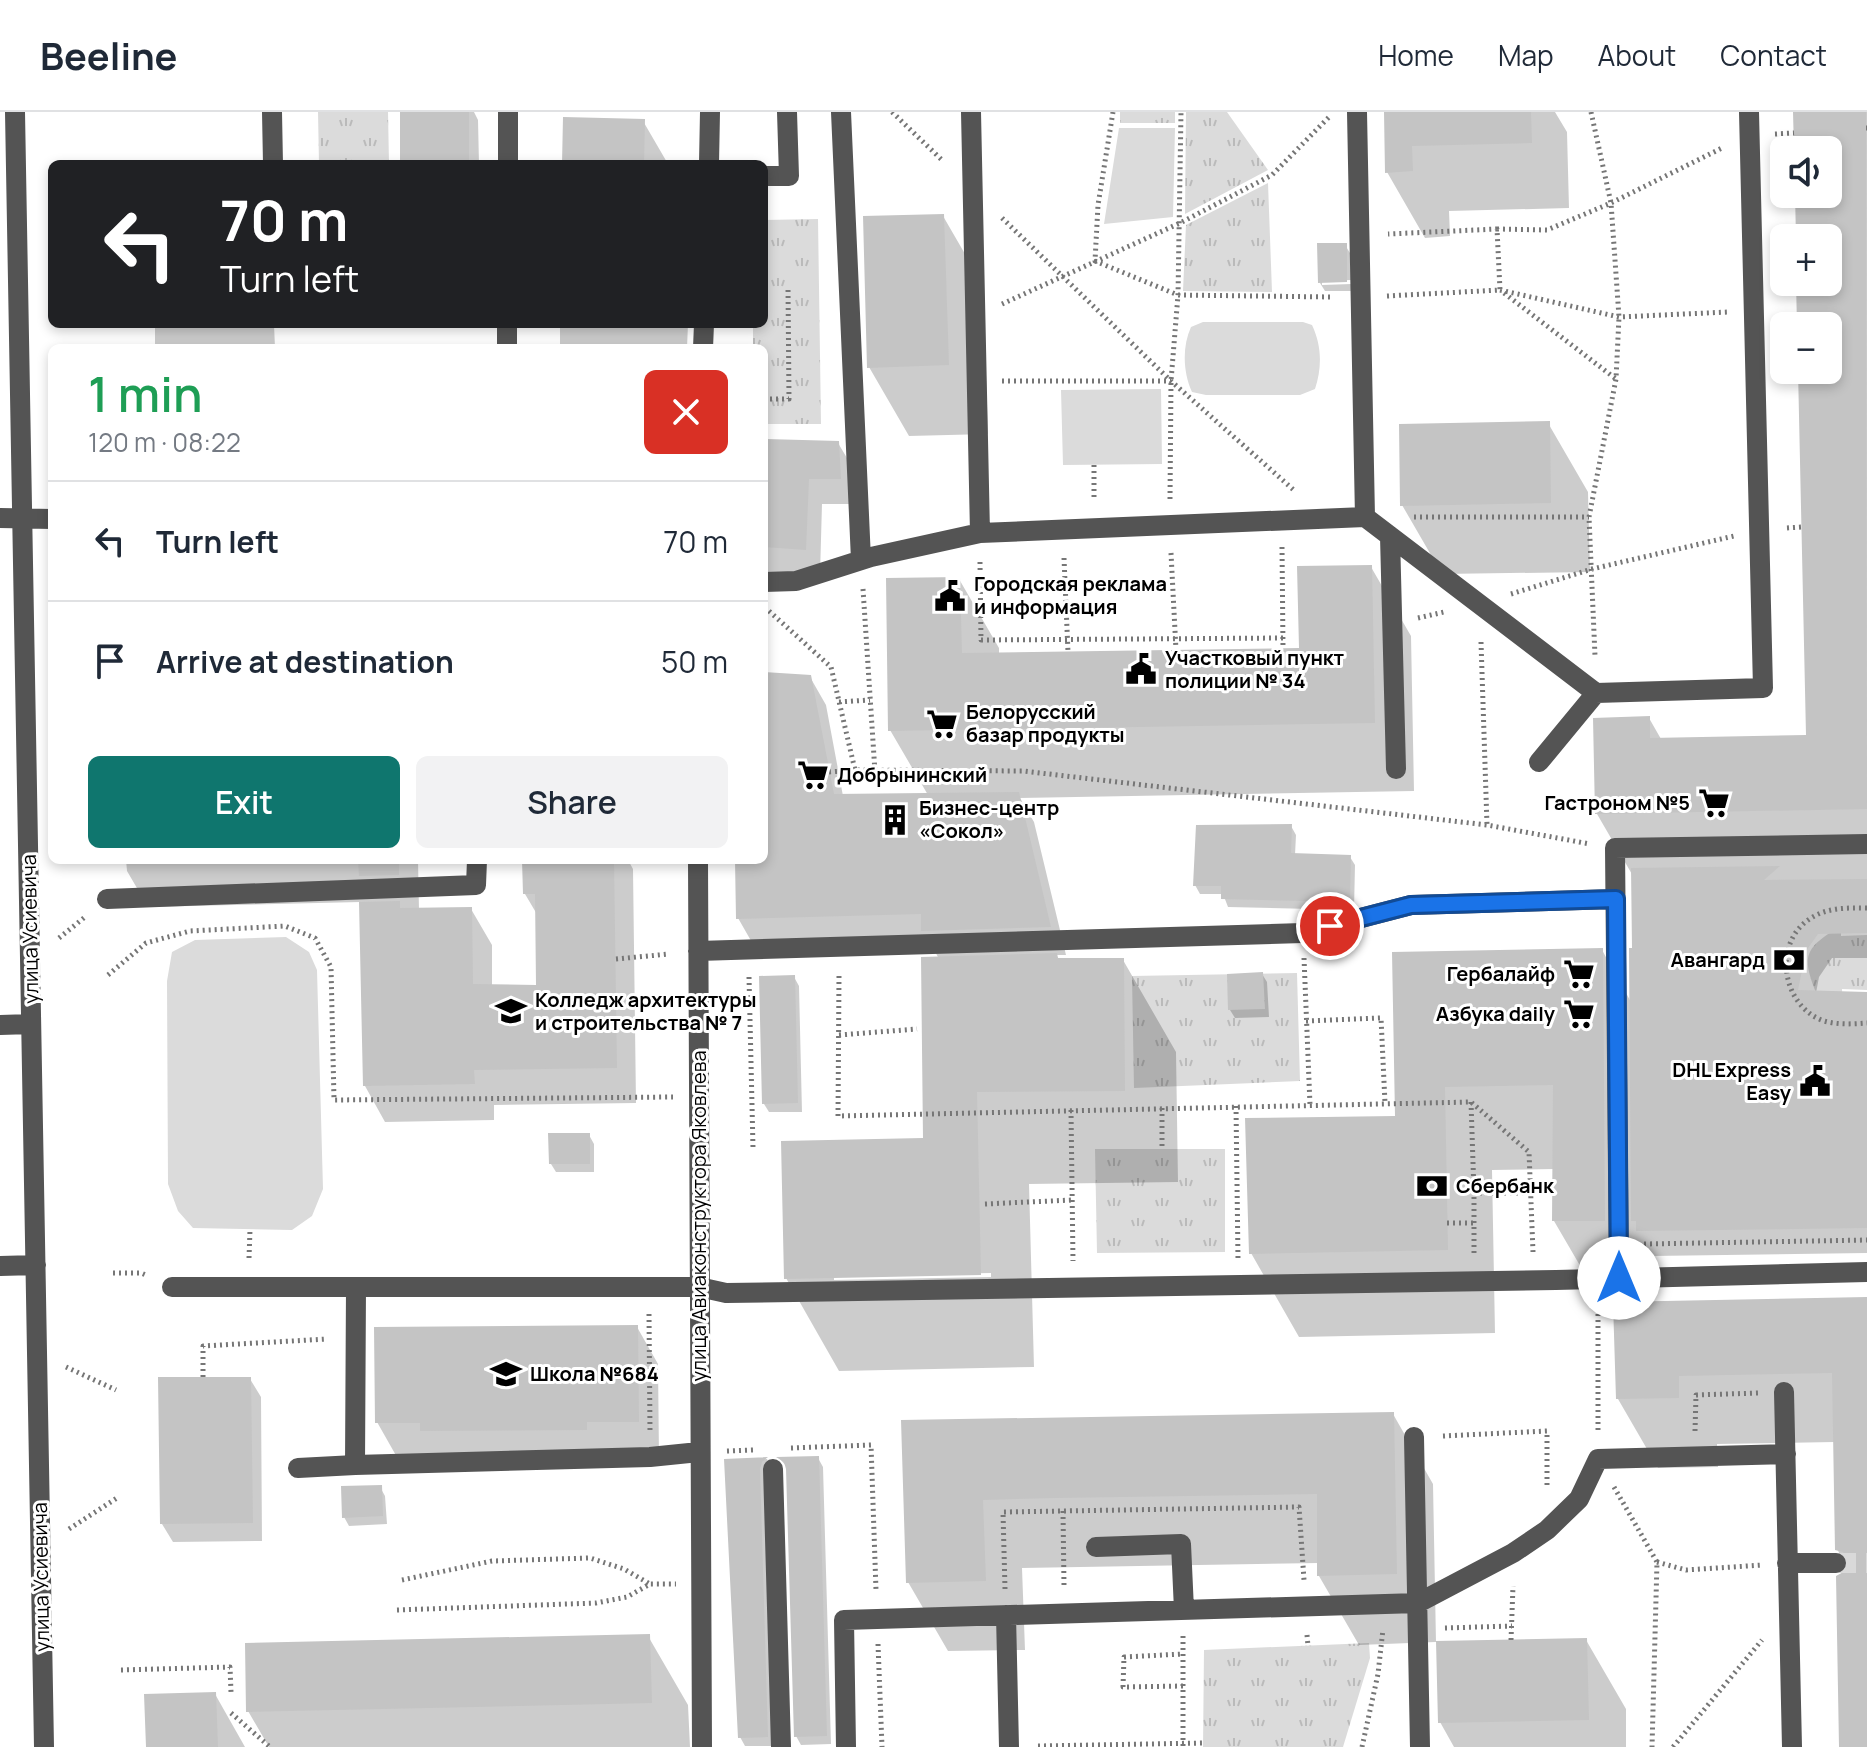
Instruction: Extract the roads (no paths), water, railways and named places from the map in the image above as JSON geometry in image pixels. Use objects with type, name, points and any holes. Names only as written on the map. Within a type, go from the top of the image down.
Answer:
[{"type":"street","name":"улица Усиевича","points":[[15,112],[9,313],[22,518],[44,1747]]},
{"type":"street","points":[[272,112],[273,160]]},
{"type":"street","points":[[508,112],[508,160]]},
{"type":"street","points":[[709,160],[710,112]]},
{"type":"street","points":[[768,176],[789,176],[787,112]]},
{"type":"street","points":[[841,112],[861,560]]},
{"type":"street","points":[[971,112],[980,533]]},
{"type":"street","points":[[1357,112],[1365,517]]},
{"type":"street","points":[[768,582],[796,581],[861,560],[980,533],[1365,517],[1596,693],[1763,688],[1749,112]]},
{"type":"street","points":[[0,518],[48,519]]},
{"type":"street","points":[[1390,536],[1396,769]]},
{"type":"street","points":[[1539,762],[1596,693]]},
{"type":"street","points":[[1619,1278],[1615,848],[1867,844]]},
{"type":"street","points":[[107,899],[476,885],[477,864]]},
{"type":"street","name":"улица Авиаконструктора Яковлева","points":[[698,864],[702,1747]]},
{"type":"street","points":[[698,951],[1303,933],[1411,905],[1616,899]]},
{"type":"street","points":[[0,1025],[31,1024]]},
{"type":"street","points":[[0,1266],[36,1265]]},
{"type":"street","points":[[172,1287],[699,1287],[726,1293],[1867,1272]]},
{"type":"street","points":[[355,1465],[356,1287]]},
{"type":"street","points":[[1784,1392],[1792,1747]]},
{"type":"street","points":[[1414,1437],[1420,1747]]},
{"type":"street","points":[[298,1468],[650,1457],[699,1452]]},
{"type":"street","points":[[846,1747],[844,1620],[1418,1603],[1513,1553],[1547,1530],[1579,1499],[1598,1459],[1786,1454]]},
{"type":"street","points":[[773,1469],[781,1747]]},
{"type":"street","points":[[1096,1547],[1181,1544],[1184,1610]]},
{"type":"street","points":[[1787,1563],[1836,1563]]},
{"type":"street","points":[[1006,1615],[1009,1747]]},
{"type":"tunnel","points":[[1836,1563],[1867,1563]]},
{"type":"place","name":"Городская реклама и информация","points":[[950,596]]},
{"type":"place","name":"Участковый пункт полиции № 34","points":[[1141,669]]},
{"type":"place","name":"Белорусский базар продукты","points":[[942,724]]},
{"type":"place","name":"Добрынинский","points":[[813,775]]},
{"type":"place","name":"Гастроном №5","points":[[1714,803]]},
{"type":"place","name":"Бизнес-центр «Сокол»","points":[[895,820]]},
{"type":"place","name":"Авангард","points":[[1789,960]]},
{"type":"place","name":"Гербалайф","points":[[1579,974]]},
{"type":"place","name":"Колледж архитектуры и строительства № 7","points":[[511,1011]]},
{"type":"place","name":"Азбука daily","points":[[1579,1014]]},
{"type":"place","name":"DHL Express Easy","points":[[1815,1081]]},
{"type":"place","name":"Сбербанк","points":[[1432,1186]]},
{"type":"place","name":"Школа №684","points":[[506,1374]]}]
